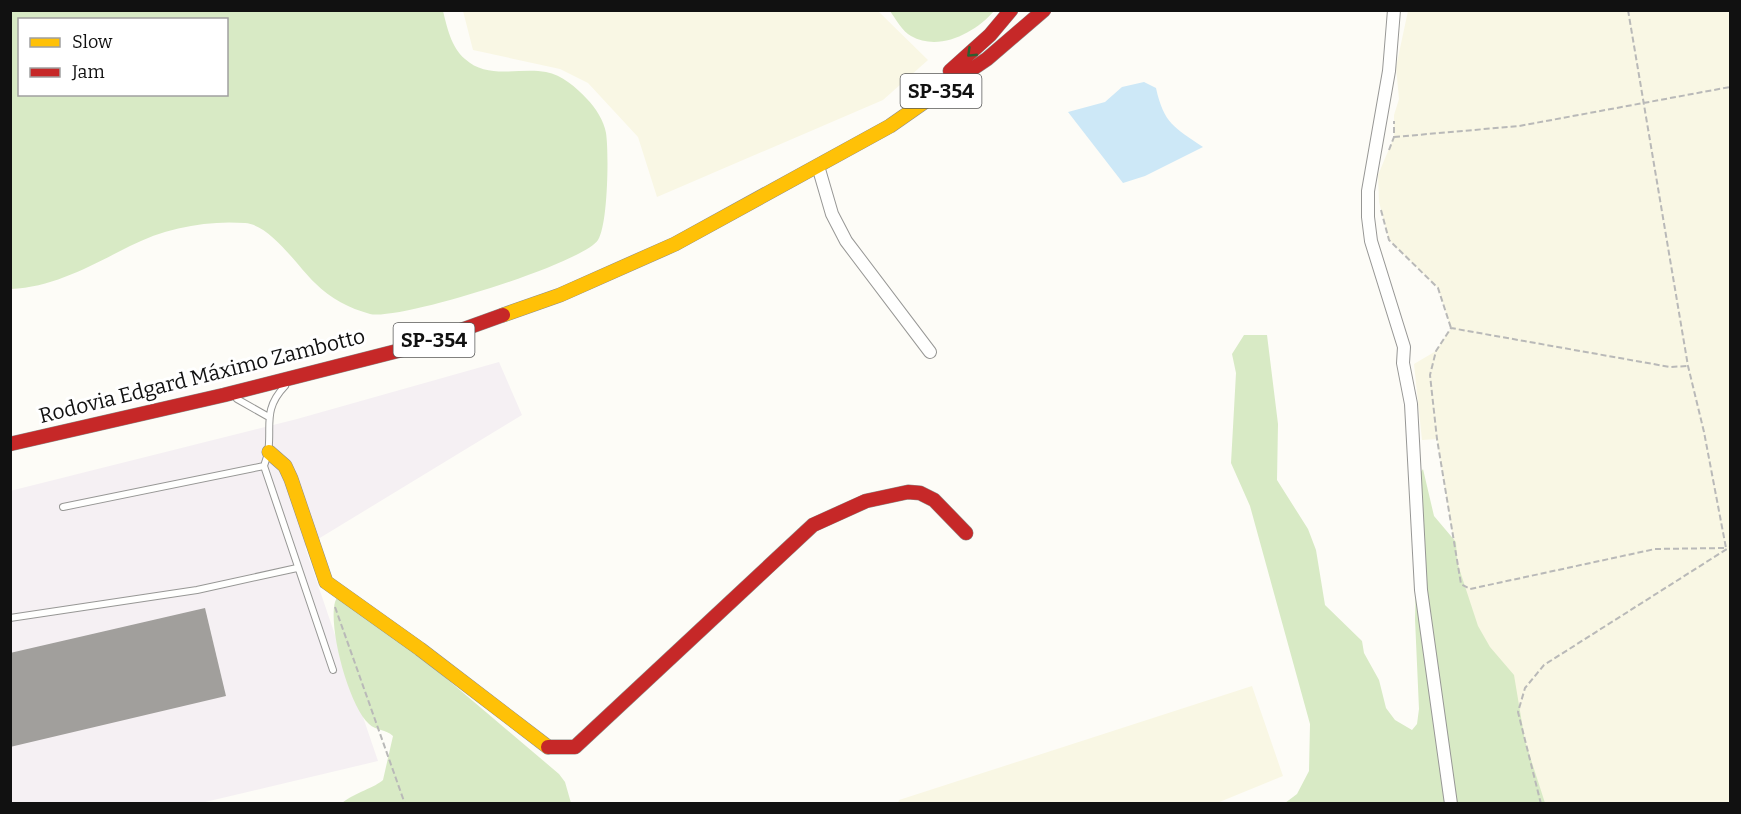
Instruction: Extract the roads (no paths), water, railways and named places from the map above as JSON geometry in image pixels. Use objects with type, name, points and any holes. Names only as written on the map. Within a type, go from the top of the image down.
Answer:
[{"type":"main road","name":"Rodovia Edgard Máximo Zambotto","points":[[824,163],[962,62],[1011,10]]},
{"type":"main road","name":"Rodovia Edgard Máximo Zambotto","points":[[10,444],[224,395],[417,346],[560,295],[675,244],[890,126],[987,59],[1044,10]]},
{"type":"main road","points":[[987,59],[1016,43],[1056,10]]},
{"type":"main road","points":[[267,459],[278,458],[288,472],[326,582],[420,649],[545,747],[561,749],[575,747],[813,525],[846,508],[908,491],[922,494],[943,507],[966,533]]},
{"type":"street","points":[[1394,10],[1389,71],[1368,191],[1368,217],[1371,241],[1404,346],[1403,363],[1412,404],[1421,590],[1451,804]]},
{"type":"street","points":[[824,163],[832,214],[846,241],[930,351]]},
{"type":"lane","points":[[292,378],[279,391],[267,416],[267,459],[297,568],[333,670]]},
{"type":"lane","points":[[224,395],[241,400],[267,416]]},
{"type":"lane","points":[[63,507],[267,459]]},
{"type":"lane","points":[[10,618],[197,590],[297,568]]},
{"type":"water","points":[[1144,82],[1156,88],[1163,110],[1172,124],[1203,147],[1145,176],[1123,183],[1068,112],[1105,102],[1122,87]]}]
